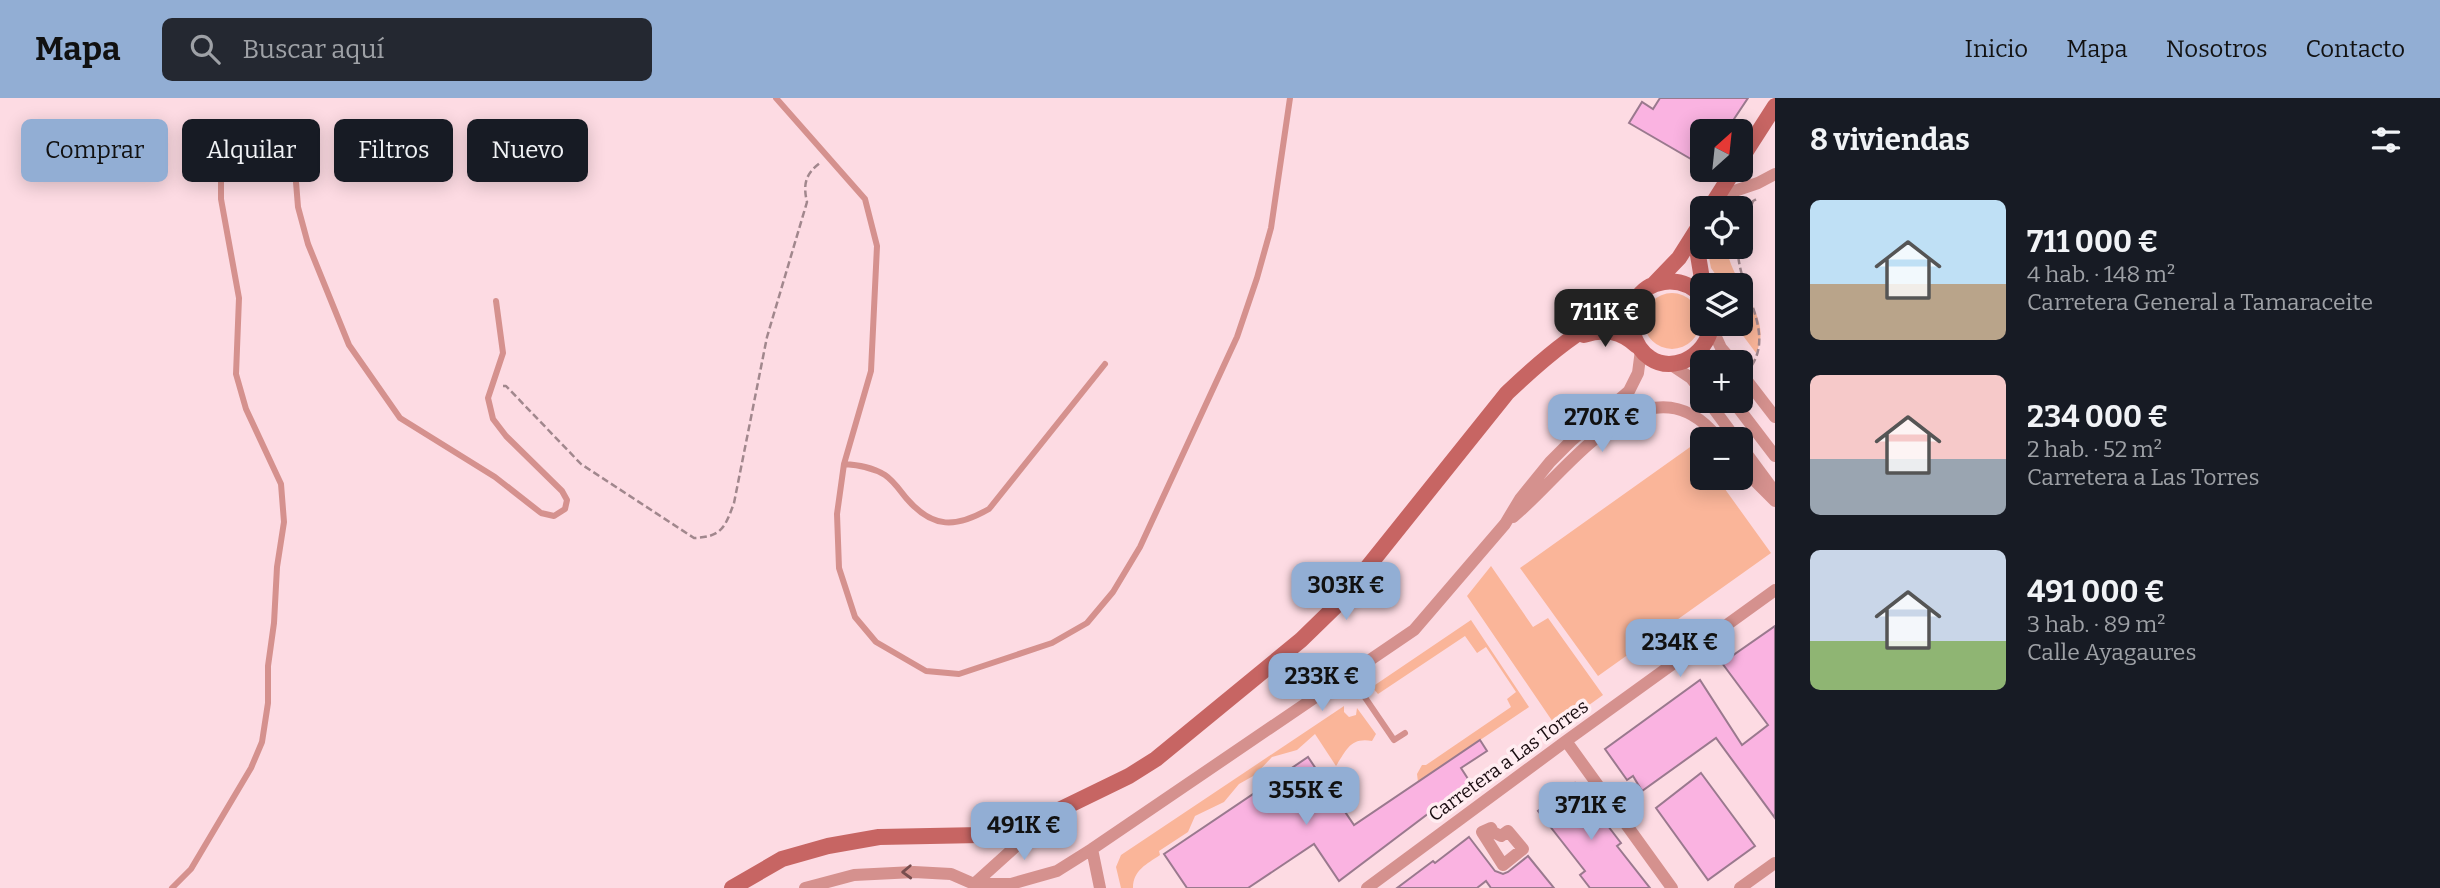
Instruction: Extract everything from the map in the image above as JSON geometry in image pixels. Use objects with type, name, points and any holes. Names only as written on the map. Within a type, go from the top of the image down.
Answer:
[{"type":"main road","points":[[1754,139],[1775,106]]},
{"type":"main road","points":[[1641,350],[1631,326],[1634,305],[1645,290],[1679,258],[1690,241]]},
{"type":"main road","points":[[1652,286],[1674,281],[1690,287]]},
{"type":"main road","points":[[732,888],[782,859],[828,846],[879,838],[1018,830],[1129,776],[1156,759],[1301,640],[1338,604],[1507,393],[1572,340],[1613,312],[1634,305]]},
{"type":"main road","points":[[1572,340],[1589,333],[1609,331],[1627,337],[1654,360],[1670,364],[1688,359],[1703,347],[1709,336]]},
{"type":"street","points":[[1731,196],[1775,174]]},
{"type":"street","points":[[805,888],[854,875],[914,872],[951,874],[972,886],[1011,884],[1057,871],[1092,849],[1414,630],[1505,524],[1520,499],[1550,462],[1629,391],[1638,373],[1641,350]]},
{"type":"street","points":[[1670,364],[1690,377]]},
{"type":"street","points":[[1753,388],[1775,417]]},
{"type":"street","points":[[1505,524],[1528,505],[1568,461],[1587,445],[1608,429],[1643,409],[1657,407],[1685,412],[1699,418],[1707,427]]},
{"type":"street","points":[[1742,413],[1775,456]]},
{"type":"street","points":[[1753,462],[1775,492]]},
{"type":"street","points":[[1753,479],[1775,501]]},
{"type":"street","name":"Carretera a Las Torres","points":[[1367,888],[1775,590]]},
{"type":"street","points":[[1566,741],[1672,888]]},
{"type":"street","points":[[972,886],[1051,815]]},
{"type":"street","points":[[1092,849],[1100,888]]},
{"type":"street","points":[[1740,888],[1775,863]]},
{"type":"lane","points":[[776,98],[864,198],[877,246],[871,371],[844,464],[837,514],[839,568],[855,617],[876,642],[926,671],[959,674],[1052,643],[1087,623],[1113,592],[1140,547],[1237,337],[1271,228],[1290,98]]},
{"type":"lane","points":[[172,888],[191,869],[251,768],[262,742],[268,703],[268,666],[277,567],[284,522],[281,484],[246,408],[236,374],[239,298],[221,200],[221,175],[232,152],[249,134],[268,128],[283,132],[294,142],[298,157],[298,207],[308,244],[349,345],[356,356],[400,418],[495,477],[541,513],[554,516],[565,509],[567,500],[562,491],[506,436],[493,419],[488,398],[503,353],[496,301]]},
{"type":"lane","points":[[844,464],[867,466],[887,476],[917,510],[939,522],[968,521],[989,509],[1105,364]]},
{"type":"lane","points":[[1349,674],[1394,740],[1405,733]]},
{"type":"path","points":[[493,385],[506,386],[580,464],[694,538],[710,538],[725,527],[734,503],[767,337],[807,202],[803,185],[812,169],[828,157]]},
{"type":"path","points":[[1753,201],[1764,195]]},
{"type":"path","points":[[1740,259],[1765,337],[1758,358],[1753,363]]},
{"type":"shaded area","points":[[1709,259],[1730,259],[1735,273],[1715,273]]},
{"type":"shaded area","points":[[1672,293],[1690,300],[1690,336],[1695,336],[1692,341],[1672,349],[1652,341],[1644,321],[1652,301]]},
{"type":"shaded area","points":[[1753,306],[1760,325],[1756,353],[1743,336],[1753,336]]},
{"type":"shaded area","points":[[1690,447],[1690,490],[1726,490],[1771,553],[1598,676],[1520,568]]},
{"type":"shaded area","points":[[1491,566],[1533,627],[1548,618],[1603,695],[1557,728],[1467,596]]},
{"type":"shaded area","points":[[1471,620],[1529,707],[1418,782],[1417,774],[1422,765],[1426,765],[1511,707],[1507,699],[1516,692],[1486,647],[1477,653],[1465,636],[1378,694],[1372,687]]},
{"type":"shaded area","points":[[1344,706],[1344,712],[1349,717],[1356,715],[1357,708],[1376,734],[1372,741],[1354,743],[1336,766],[1315,734],[1297,750],[1272,757],[1255,775],[1239,784],[1224,802],[1195,816],[1188,832],[1159,851],[1160,855],[1138,872],[1133,888],[1121,888],[1116,867],[1121,855]]},
{"type":"building","points":[[1660,98],[1748,98],[1734,119],[1690,119],[1690,158],[1629,123],[1642,102],[1653,109]]},
{"type":"building","points":[[1775,626],[1775,818],[1716,738],[1642,791],[1633,776],[1627,780],[1605,749],[1700,680],[1742,745],[1768,725],[1722,663]]},
{"type":"building","points":[[1480,740],[1487,751],[1461,768],[1470,782],[1339,881],[1314,844],[1248,888],[1187,888],[1164,854],[1308,757],[1354,825]]},
{"type":"building","points":[[1701,773],[1755,846],[1708,880],[1656,808]]},
{"type":"building","points":[[1575,783],[1621,843],[1617,846],[1650,888],[1590,888],[1580,875],[1585,871],[1538,811]]},
{"type":"building","points":[[1469,837],[1495,871],[1503,874],[1508,872],[1528,856],[1554,888],[1491,888],[1486,881],[1477,888],[1397,888]]}]
